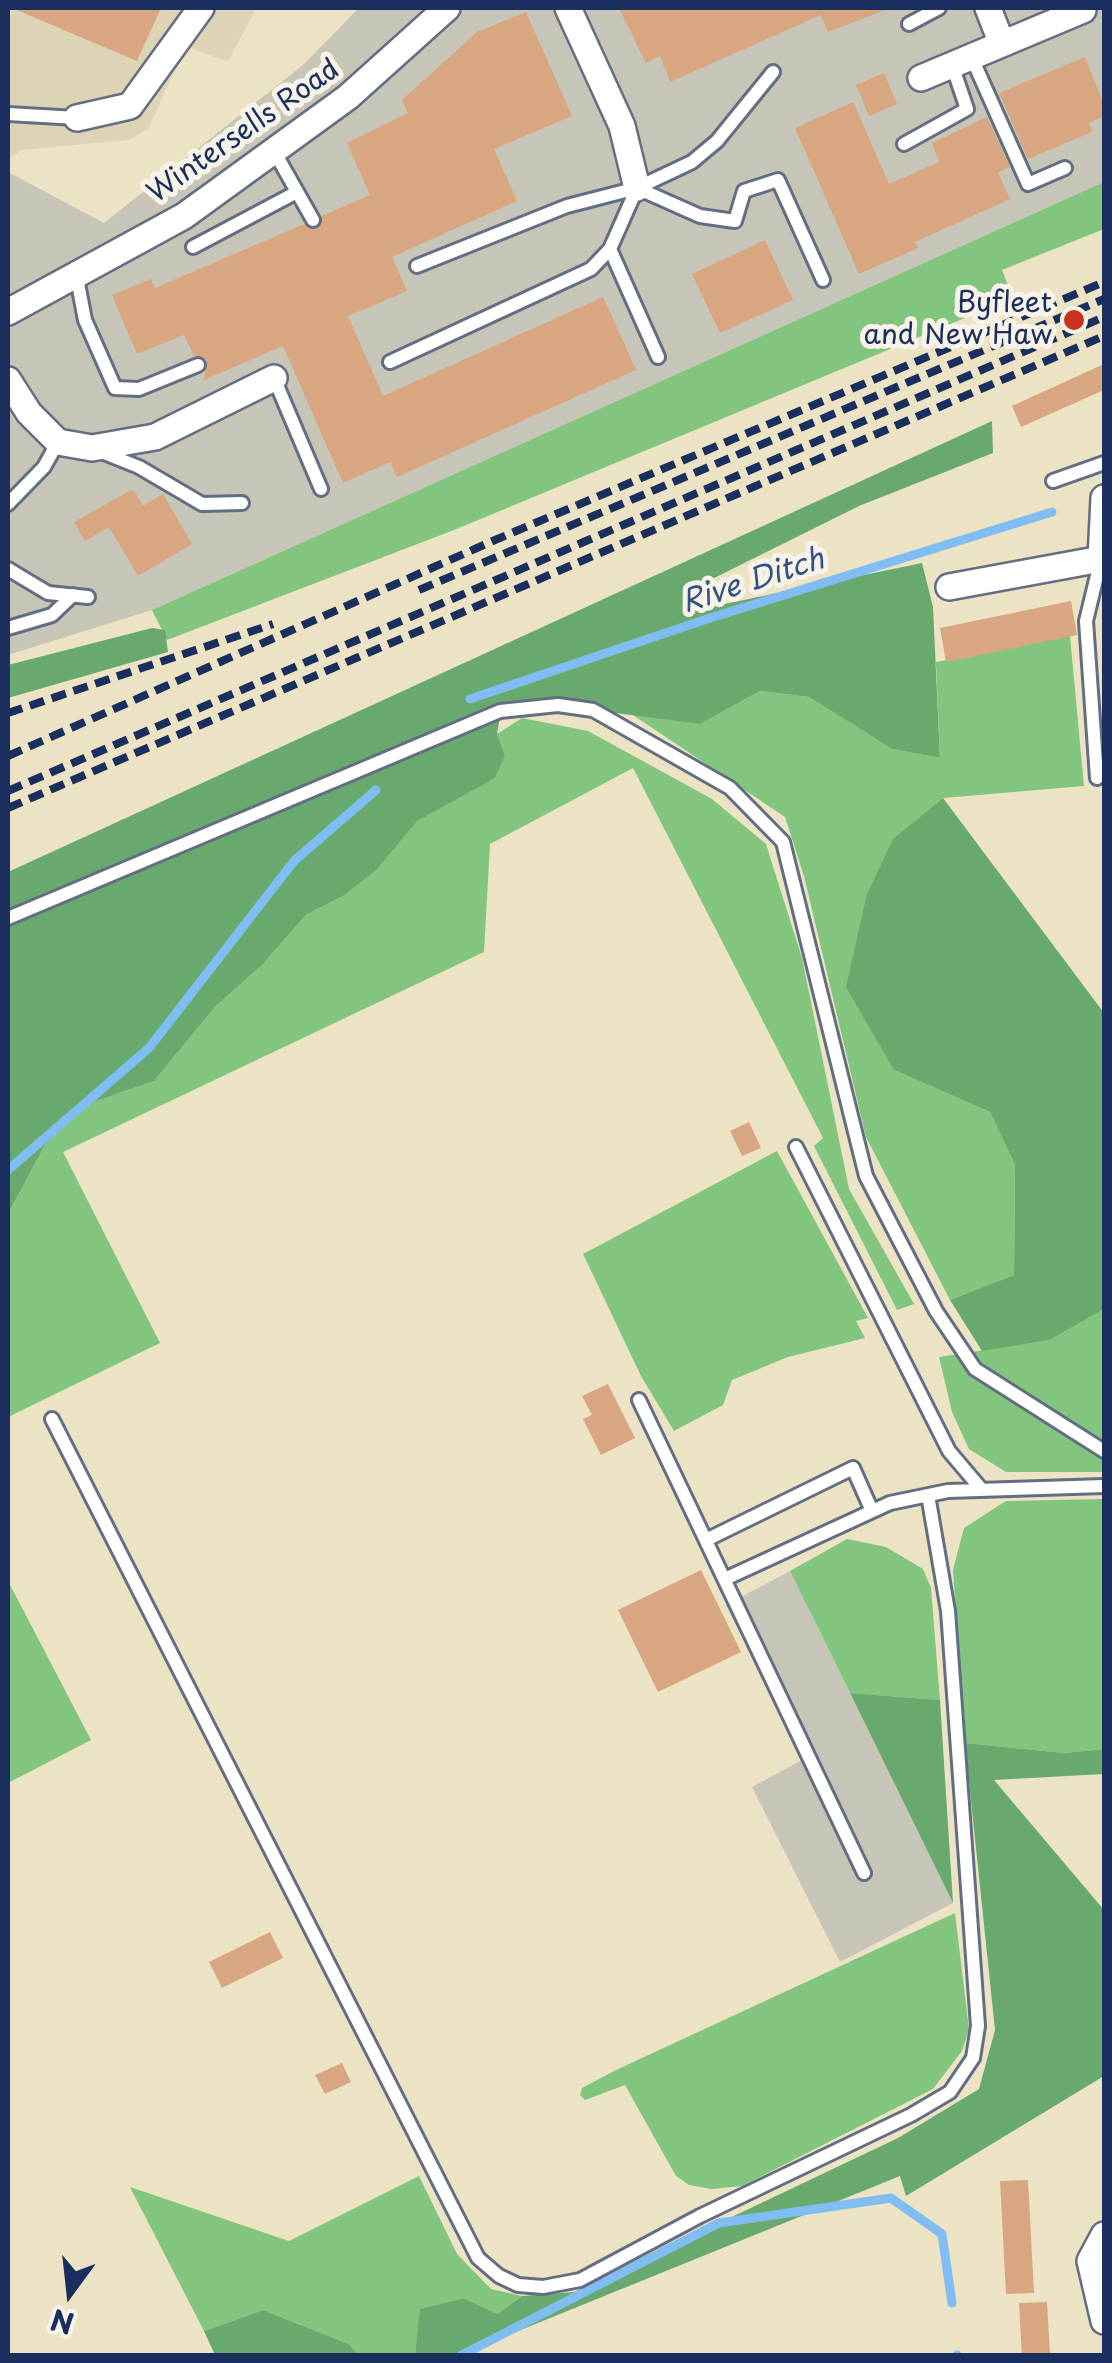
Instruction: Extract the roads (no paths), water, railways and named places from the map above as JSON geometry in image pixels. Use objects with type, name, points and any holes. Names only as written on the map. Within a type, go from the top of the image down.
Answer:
[{"type":"street","points":[[77,118],[130,106],[201,8]]},
{"type":"street","name":"Wintersells Road","points":[[8,312],[184,216],[348,97],[447,8]]},
{"type":"street","points":[[568,8],[622,126],[637,188]]},
{"type":"street","points":[[988,8],[1002,44]]},
{"type":"street","points":[[920,78],[1002,44],[1047,16],[1084,10]]},
{"type":"street","points":[[8,380],[29,413],[58,442],[92,448],[156,437],[274,378]]},
{"type":"street","points":[[949,587],[1101,565],[1104,498]]},
{"type":"street","points":[[1104,2235],[1090,2261],[1104,2321]]},
{"type":"lane","points":[[908,24],[939,8]]},
{"type":"lane","points":[[904,144],[967,109],[962,61]]},
{"type":"lane","points":[[962,61],[1028,184],[1065,168]]},
{"type":"lane","points":[[418,266],[567,206],[637,188],[692,162],[717,140],[773,72]]},
{"type":"lane","points":[[8,114],[77,118]]},
{"type":"lane","points":[[274,151],[313,220]]},
{"type":"lane","points":[[637,188],[700,216],[735,221],[744,191],[778,180],[823,280]]},
{"type":"lane","points":[[390,362],[591,269],[610,249],[637,188]]},
{"type":"lane","points":[[192,247],[297,192]]},
{"type":"lane","points":[[610,249],[658,358]]},
{"type":"lane","points":[[76,274],[85,320],[115,388],[138,389],[198,365]]},
{"type":"lane","points":[[274,378],[321,490]]},
{"type":"lane","points":[[8,504],[44,467],[58,442]]},
{"type":"lane","points":[[92,448],[139,467],[202,504],[242,503]]},
{"type":"lane","points":[[1052,480],[1104,463]]},
{"type":"lane","points":[[1097,778],[1086,621],[1101,565]]},
{"type":"lane","points":[[8,569],[48,593],[80,596],[52,614],[8,628]]},
{"type":"lane","points":[[8,918],[500,711],[558,705],[594,710],[730,788],[783,842],[866,1176],[928,1294],[976,1370],[1104,1451]]},
{"type":"lane","points":[[796,1147],[949,1451],[982,1490]]},
{"type":"lane","points":[[639,1400],[727,1578],[864,1874]]},
{"type":"lane","points":[[52,1419],[478,2258],[498,2276],[518,2284],[543,2286],[580,2280],[700,2216],[911,2115],[950,2092],[973,2058],[978,2026],[948,1611],[928,1495]]},
{"type":"lane","points":[[708,1539],[853,1468],[872,1511]]},
{"type":"lane","points":[[727,1578],[872,1511],[928,1495],[1104,1486]]},
{"type":"waterway","name":"Rive Ditch","points":[[470,699],[707,619],[1052,512]]},
{"type":"waterway","name":"Rive Ditch","points":[[8,1170],[149,1048],[294,861],[376,790]]},
{"type":"waterway","points":[[460,2356],[719,2223],[891,2198],[942,2234],[952,2303]]},
{"type":"railway","points":[[8,756],[495,540],[1104,282]]},
{"type":"railway","points":[[419,590],[1104,299]]},
{"type":"railway","points":[[8,791],[1104,317]]},
{"type":"railway","points":[[8,808],[1104,336]]},
{"type":"railway","points":[[8,713],[273,624]]},
{"type":"place","name":"Byfleet and New Haw","points":[[1074,320]]}]
